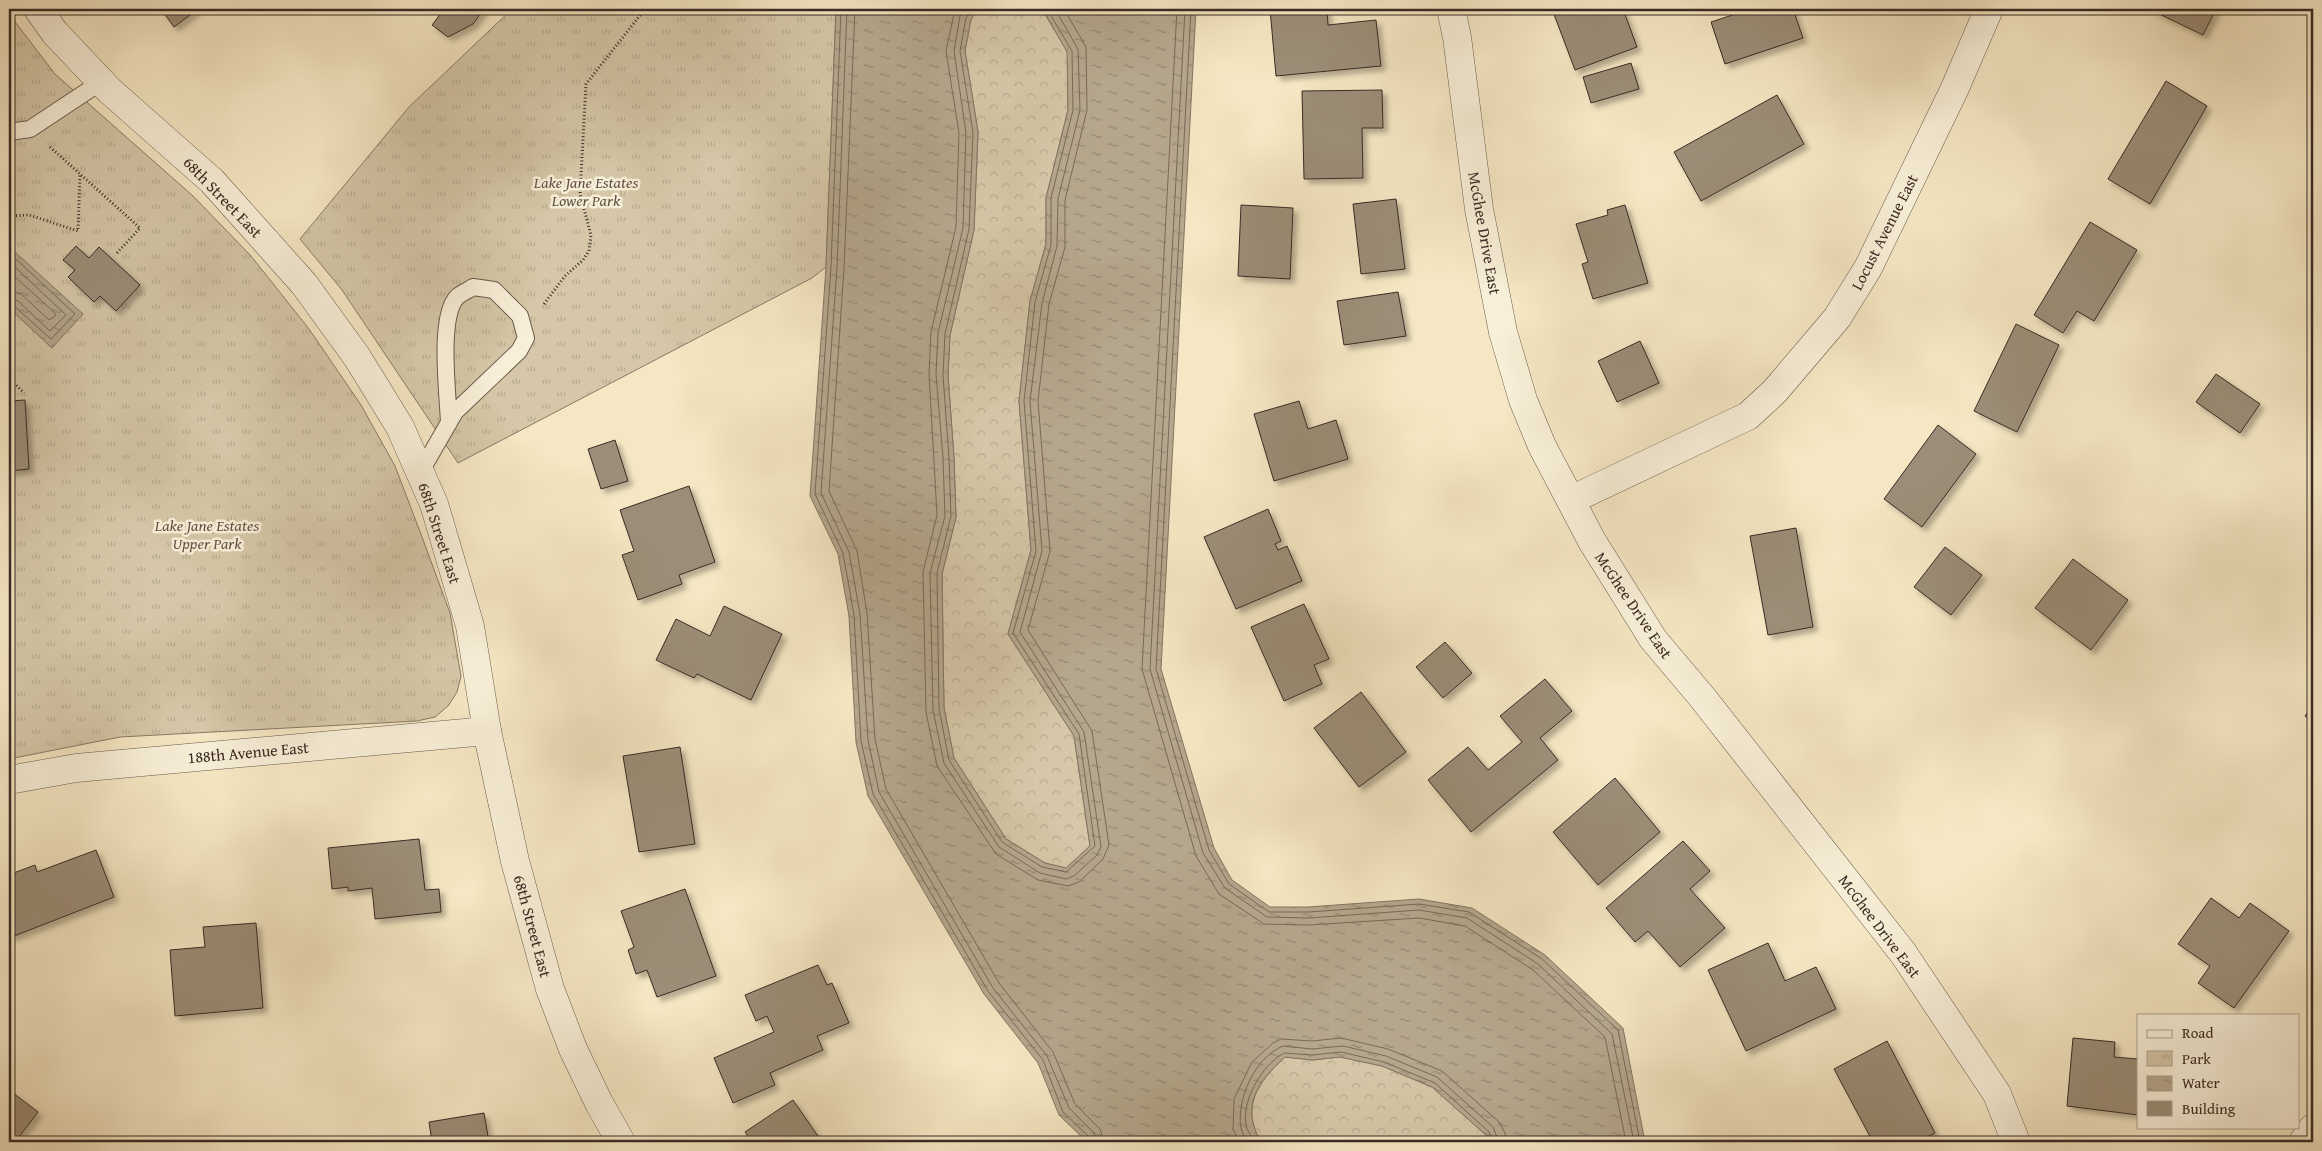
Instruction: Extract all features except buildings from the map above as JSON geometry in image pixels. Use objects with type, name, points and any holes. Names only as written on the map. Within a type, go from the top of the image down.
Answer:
[{"type":"street","name":"68th Street East","points":[[38,9],[55,33],[102,82],[212,181],[304,284],[357,357],[395,420],[434,504],[470,626],[487,731],[515,861],[550,989],[573,1049],[599,1103],[621,1142]]},
{"type":"street","name":"McGhee Drive East","points":[[1451,9],[1479,209],[1503,332],[1542,446],[1592,541],[1653,639],[1702,697],[1903,953],[1997,1094],[2016,1142]]},
{"type":"street","name":"Locust Avenue East","points":[[1571,500],[1748,416],[1788,376],[1837,318],[1868,268],[1955,88],[1989,9]]},
{"type":"street","name":"188th Avenue East","points":[[9,780],[76,768],[487,731]]},
{"type":"street","points":[[2303,1142],[2313,1128]]},
{"type":"lane","points":[[9,132],[30,129],[102,82]]},
{"type":"lane","points":[[420,473],[449,423],[455,412],[519,351],[526,338],[520,316],[494,290],[473,287],[457,297],[449,313],[445,347],[449,423]]},
{"type":"path","points":[[523,326],[546,302],[565,276],[583,260],[589,251],[591,235],[580,194],[586,84],[589,77],[645,9]]},
{"type":"path","points":[[30,129],[140,228],[116,254]]},
{"type":"path","points":[[9,216],[29,215],[78,231],[80,174]]},
{"type":"path","points":[[9,378],[24,393]]},
{"type":"green space","name":"Lake Jane Estates Lower Park","points":[[512,9],[836,9],[826,267],[812,278],[458,463],[342,290],[300,239],[409,107]]},
{"type":"green space","points":[[978,9],[1039,9],[1044,13],[1068,52],[1068,110],[1046,198],[1046,244],[1030,301],[1019,401],[1031,550],[1008,634],[1074,736],[1090,846],[1066,868],[1045,863],[1006,839],[954,758],[944,708],[942,574],[956,517],[948,375],[950,335],[974,230],[978,132],[965,51],[971,19]]},
{"type":"green space","name":"Lake Jane Estates Upper Park","points":[[9,14],[55,74],[193,196],[251,256],[309,329],[361,405],[395,466],[450,613],[461,676],[457,692],[448,706],[435,717],[417,721],[120,737],[9,759]]},
{"type":"green space","points":[[1285,1057],[1312,1060],[1340,1057],[1382,1066],[1432,1087],[1486,1135],[1489,1142],[1261,1142],[1252,1117],[1252,1106],[1260,1086],[1275,1066]]},
{"type":"water","points":[[836,9],[978,9],[971,19],[965,51],[978,132],[974,230],[950,335],[948,375],[956,517],[942,574],[944,708],[954,758],[1006,839],[1045,863],[1066,868],[1090,846],[1074,736],[1008,634],[1031,550],[1019,401],[1030,301],[1046,244],[1046,198],[1068,110],[1067,52],[1045,13],[1039,9],[1196,9],[1161,669],[1214,848],[1232,880],[1270,907],[1308,907],[1419,899],[1472,908],[1545,955],[1623,1028],[1645,1142],[1489,1142],[1486,1135],[1432,1087],[1382,1066],[1340,1057],[1312,1060],[1285,1057],[1275,1066],[1260,1086],[1252,1106],[1255,1129],[1261,1142],[1087,1142],[1059,1115],[1038,1063],[984,994],[868,796],[856,742],[849,616],[838,554],[810,496],[826,267]]},
{"type":"water","points":[[15,252],[83,314],[52,348],[9,308],[9,258]]}]
